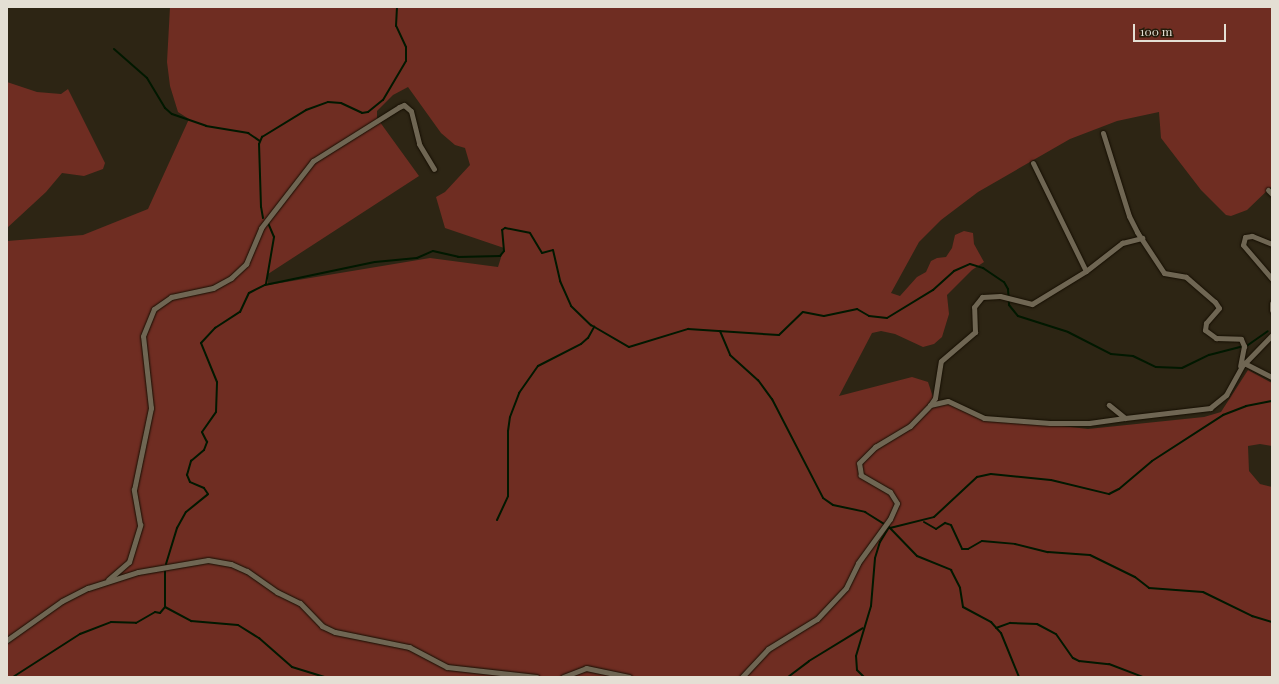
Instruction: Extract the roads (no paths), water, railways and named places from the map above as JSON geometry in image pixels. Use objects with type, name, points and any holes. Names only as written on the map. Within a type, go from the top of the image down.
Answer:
[{"type":"street","points":[[108,580],[129,562],[140,525],[134,490],[151,408],[143,336],[154,309],[171,298],[213,288],[231,278],[246,264],[261,228],[313,161],[399,106],[404,105],[411,111],[419,144],[434,169]]},
{"type":"street","points":[[1103,133],[1129,216],[1142,238],[1164,273],[1186,277],[1215,302],[1219,308],[1206,323],[1205,330],[1216,338],[1241,339],[1244,346],[1242,365]]},
{"type":"street","points":[[1033,163],[1086,271]]},
{"type":"street","points":[[1272,244],[1252,236],[1245,237],[1243,244],[1272,279]]},
{"type":"street","points":[[742,677],[776,643],[817,620],[846,588],[858,563],[890,519],[897,503],[890,492],[861,475],[859,463],[876,447],[910,426],[930,406],[935,398],[941,361],[976,332],[974,307],[982,297],[1000,296],[1032,304],[1086,271],[1122,242],[1142,238]]},
{"type":"street","points":[[1272,303],[1272,310]]},
{"type":"street","points":[[930,406],[948,401],[984,418],[1050,423],[1089,423],[1210,408],[1226,395],[1242,365],[1272,335]]},
{"type":"street","points":[[1242,365],[1249,364],[1272,376]]},
{"type":"street","points":[[1109,405],[1125,418]]},
{"type":"street","points":[[7,640],[62,601],[108,580],[203,560],[221,562],[247,571],[277,592],[300,602],[322,626],[335,632],[401,644],[423,652],[447,667],[536,677]]},
{"type":"street","points":[[563,677],[586,668],[629,677]]},
{"type":"waterway","points":[[263,218],[261,207],[259,144],[262,137],[306,110],[328,102],[341,103],[362,113],[368,112],[383,100],[406,61],[406,47],[396,26],[397,7]]},
{"type":"waterway","points":[[114,49],[147,78],[165,108],[172,114],[206,126],[248,133],[260,141]]},
{"type":"waterway","points":[[266,284],[274,237],[268,223]]},
{"type":"waterway","points":[[166,564],[177,528],[186,512],[208,494],[204,488],[190,482],[187,475],[191,461],[204,450],[207,442],[202,432],[216,412],[217,382],[201,343],[215,328],[240,312],[249,293],[265,285],[375,262],[417,258],[433,251],[458,257],[500,256],[504,251],[502,230],[505,228],[530,233],[542,253],[553,250],[560,281],[571,306],[591,325],[629,347],[688,329],[779,335],[803,312],[824,316],[857,309],[869,316],[887,318],[933,290],[954,271],[970,264],[983,268],[1004,282],[1008,289],[1009,305],[1018,316],[1068,332],[1111,354],[1133,356],[1156,367],[1182,368],[1209,355],[1248,345],[1268,331]]},
{"type":"waterway","points":[[497,520],[508,496],[508,431],[510,417],[519,393],[538,366],[581,344],[588,338],[594,327]]},
{"type":"waterway","points":[[720,331],[730,355],[758,380],[772,399],[823,498],[833,505],[865,512],[889,527],[917,556],[951,570],[960,588],[963,607],[991,622],[1001,633],[1019,677]]},
{"type":"waterway","points":[[890,528],[934,517],[977,477],[991,474],[1051,480],[1109,494],[1119,489],[1152,461],[1223,415],[1246,406],[1272,401]]},
{"type":"waterway","points":[[924,522],[936,529],[945,523],[951,525],[962,549],[968,549],[982,541],[1015,544],[1048,552],[1090,555],[1135,577],[1149,588],[1203,592],[1252,616],[1272,622]]},
{"type":"waterway","points":[[864,677],[857,670],[856,656],[871,606],[875,558],[880,542],[889,527]]},
{"type":"waterway","points":[[13,677],[80,634],[111,622],[136,623],[155,612],[160,613],[165,607],[165,571]]},
{"type":"waterway","points":[[165,607],[191,621],[238,625],[259,638],[292,667],[324,677]]},
{"type":"waterway","points":[[996,628],[1010,623],[1037,624],[1056,634],[1073,658],[1079,661],[1109,664],[1143,677]]},
{"type":"waterway","points":[[788,677],[809,661],[863,628]]},
{"type":"waterway","points":[[589,677],[602,677]]}]
